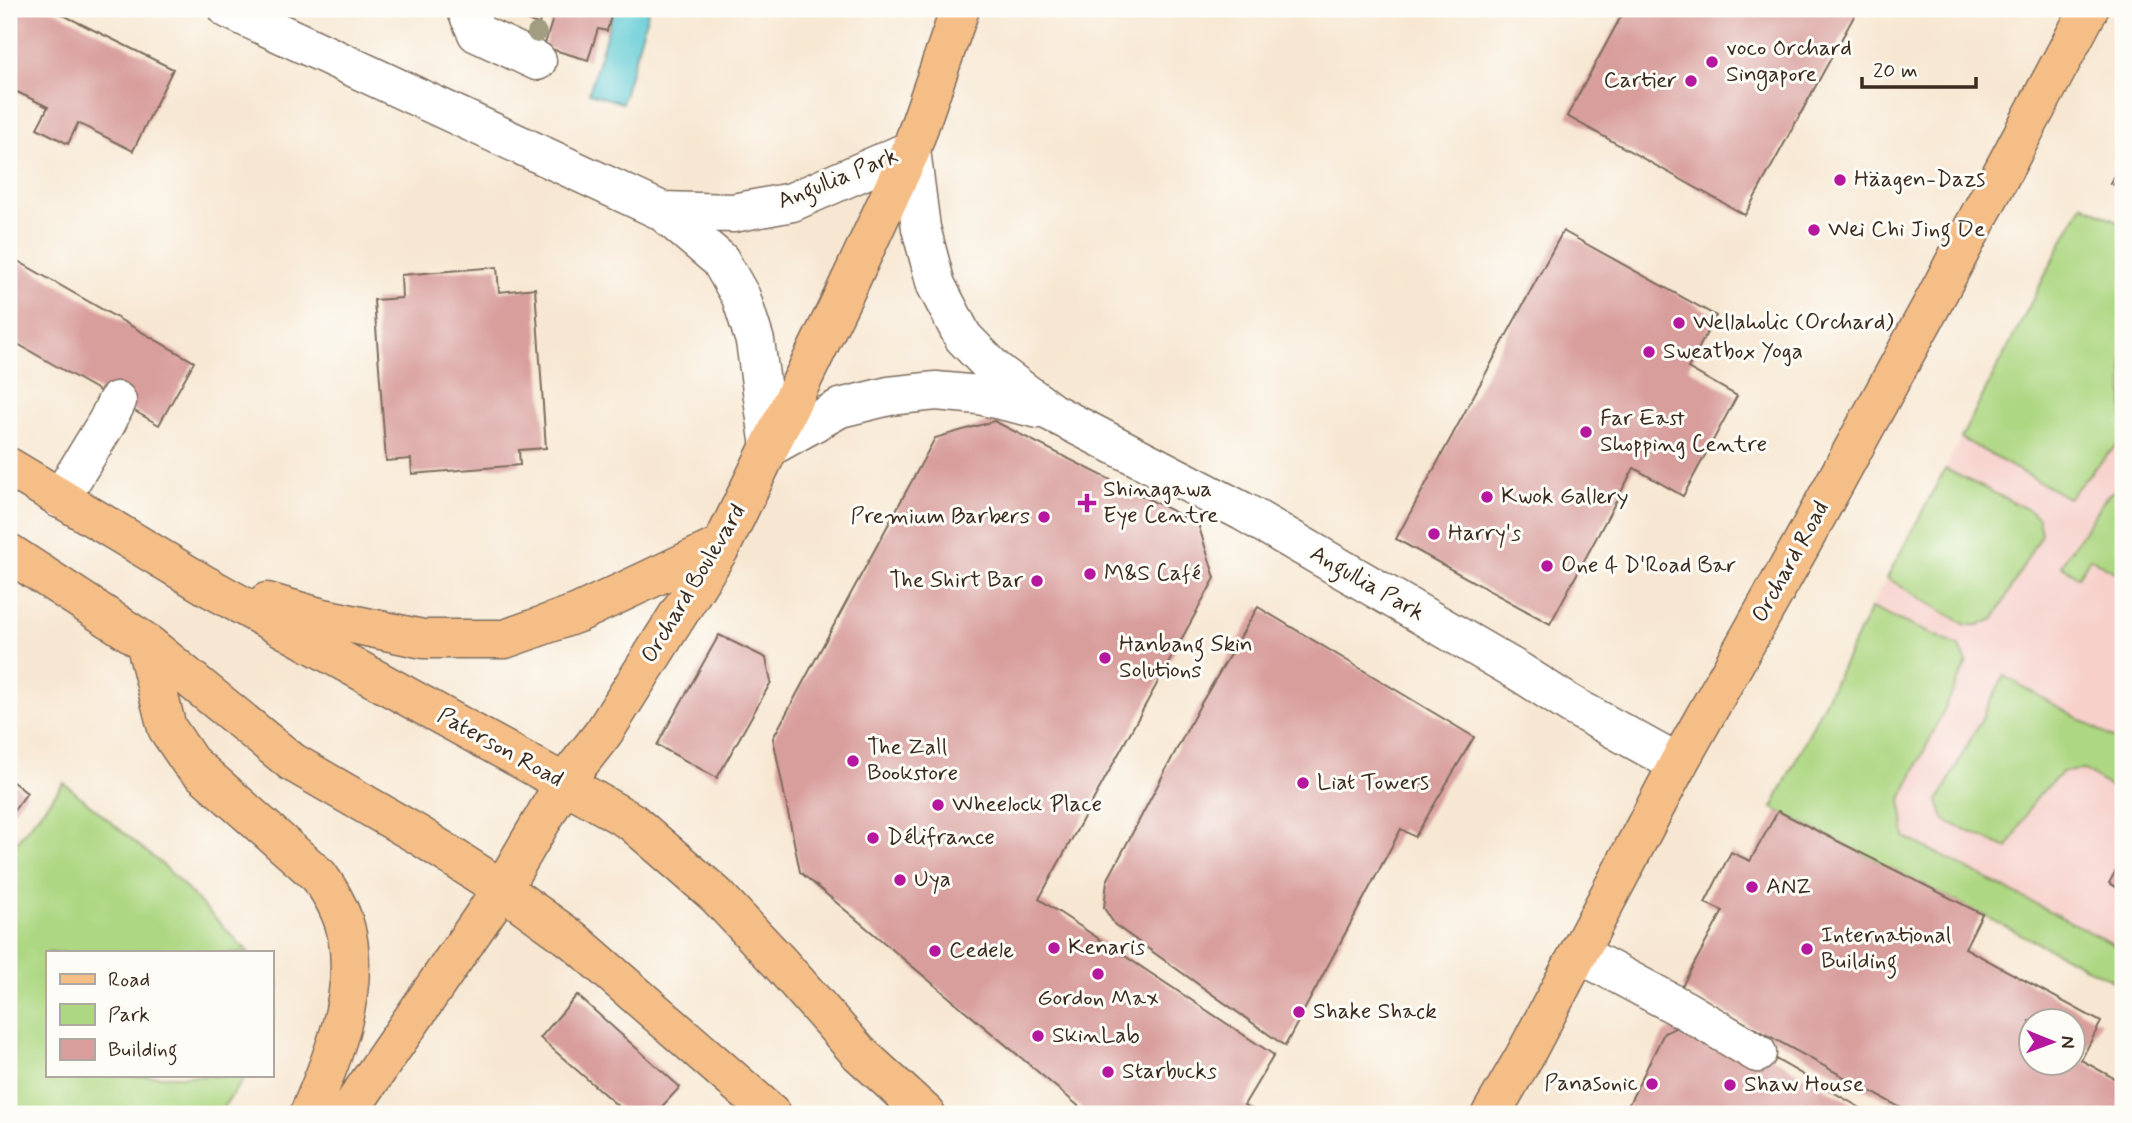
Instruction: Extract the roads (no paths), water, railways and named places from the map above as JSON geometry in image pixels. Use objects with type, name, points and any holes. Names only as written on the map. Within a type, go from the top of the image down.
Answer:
[{"type":"main road","name":"Orchard Boulevard","points":[[347,1114],[502,889],[565,783],[604,732],[722,545],[911,150],[960,9]]},
{"type":"main road","name":"Orchard Road","points":[[1491,1114],[1580,954],[1678,764],[1935,299],[2089,9]]},
{"type":"main road","name":"Paterson Road","points":[[9,467],[205,585],[632,822],[716,895],[780,962],[859,1054],[926,1114]]},
{"type":"main road","points":[[205,585],[320,617],[423,639],[505,639],[578,613],[722,545]]},
{"type":"main road","points":[[9,553],[145,642],[292,762],[420,836],[502,889],[573,940],[772,1114]]},
{"type":"main road","points":[[145,642],[167,728],[190,762],[319,876],[334,898],[347,935],[350,975],[343,1018],[323,1082],[309,1114]]},
{"type":"street","name":"Angullia Park","points":[[228,9],[662,211],[720,260],[741,296],[755,341],[770,447],[840,408],[889,396],[936,391],[979,395],[1051,412]]},
{"type":"street","points":[[466,9],[477,33],[537,61]]},
{"type":"street","name":"Angullia Park","points":[[662,211],[733,213],[792,202],[911,150],[921,228],[936,285],[963,337],[995,369],[1051,412],[1244,512],[1518,671],[1571,705],[1678,764]]},
{"type":"street","points":[[60,499],[117,401]]},
{"type":"street","points":[[1580,954],[1685,1010],[1757,1053]]},
{"type":"water","points":[[614,9],[649,9],[622,103],[589,93]]},
{"type":"place","name":"voco Orchard Singapore","points":[[1712,62]]},
{"type":"place","name":"Cartier","points":[[1691,81]]},
{"type":"place","name":"Häagen-Dazs","points":[[1840,180]]},
{"type":"place","name":"Wei Chi Jing De","points":[[1814,230]]},
{"type":"place","name":"Wellaholic (Orchard)","points":[[1679,323]]},
{"type":"place","name":"Sweatbox Yoga","points":[[1649,352]]},
{"type":"place","name":"Far East Shopping Centre","points":[[1586,432]]},
{"type":"place","name":"Kwok Gallery","points":[[1487,497]]},
{"type":"place","name":"Shinagawa Eye Centre","points":[[1087,503]]},
{"type":"place","name":"Premium Barbers","points":[[1044,517]]},
{"type":"place","name":"Harry's","points":[[1434,534]]},
{"type":"place","name":"One 4 D'Road Bar","points":[[1547,566]]},
{"type":"place","name":"M&S Café","points":[[1090,574]]},
{"type":"place","name":"The Shirt Bar","points":[[1037,581]]},
{"type":"place","name":"Hanbang Skin Solutions","points":[[1105,658]]},
{"type":"place","name":"The Zall Bookstore","points":[[853,761]]},
{"type":"place","name":"Liat Towers","points":[[1303,783]]},
{"type":"place","name":"Wheelock Place","points":[[938,805]]},
{"type":"place","name":"Délifrance","points":[[873,838]]},
{"type":"place","name":"Uya","points":[[900,880]]},
{"type":"place","name":"ANZ","points":[[1752,887]]},
{"type":"place","name":"Kenaris","points":[[1054,948]]},
{"type":"place","name":"International Building","points":[[1807,949]]},
{"type":"place","name":"Cedele","points":[[935,951]]},
{"type":"place","name":"Gordon Max","points":[[1098,974]]},
{"type":"place","name":"Shake Shack","points":[[1299,1012]]},
{"type":"place","name":"SkinLab","points":[[1038,1036]]},
{"type":"place","name":"Starbucks","points":[[1108,1072]]},
{"type":"place","name":"Panasonic","points":[[1652,1084]]},
{"type":"place","name":"Shaw House","points":[[1730,1085]]}]
